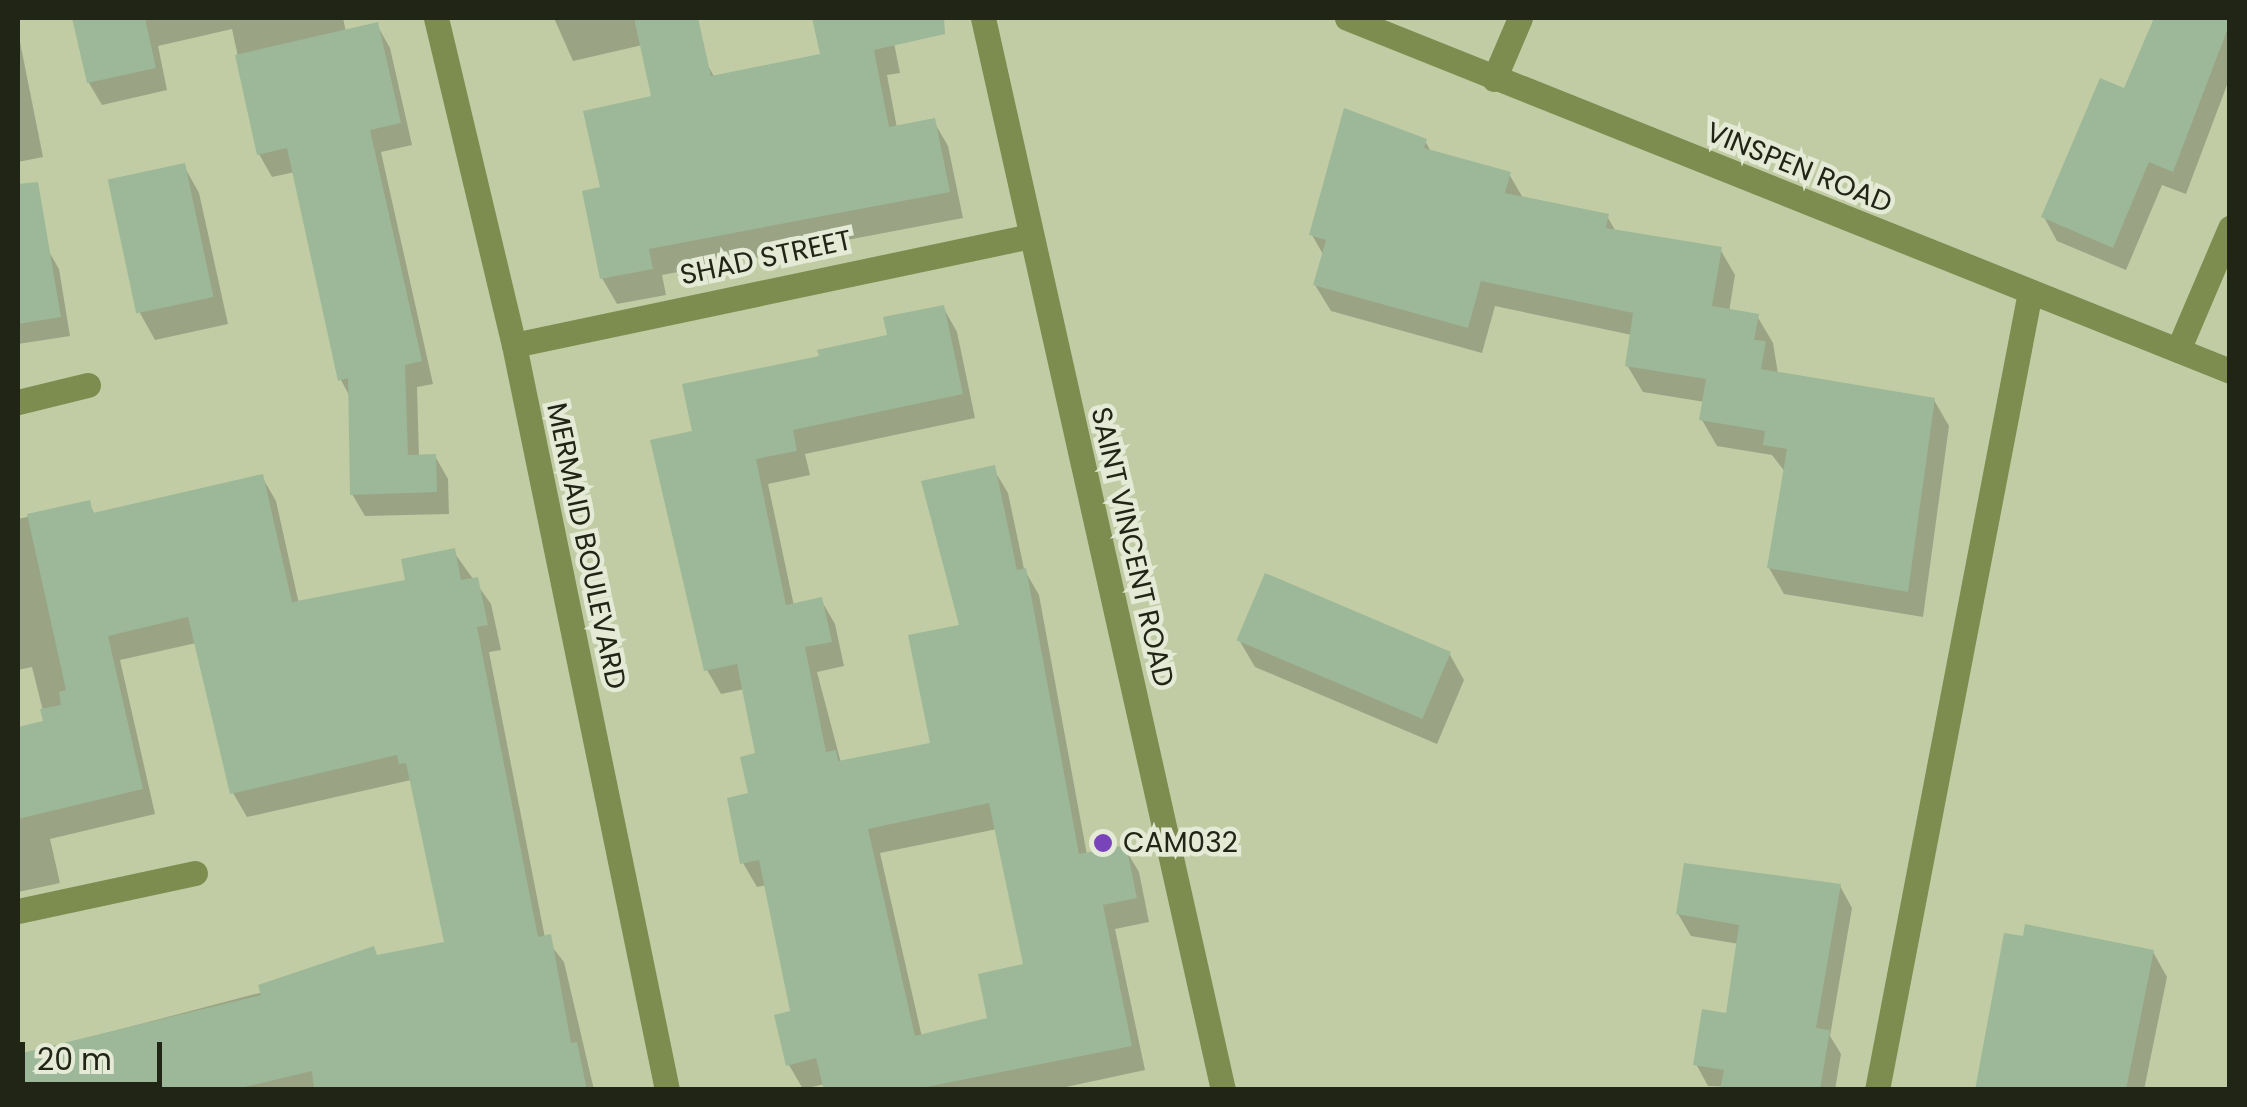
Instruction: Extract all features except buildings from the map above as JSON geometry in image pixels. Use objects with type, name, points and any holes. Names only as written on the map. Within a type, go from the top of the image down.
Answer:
[{"type":"street","name":"MERMAID BOULEVARD","points":[[436,18],[514,345],[667,1090]]},
{"type":"street","name":"SAINT VINCENT ROAD","points":[[983,18],[1223,1090]]},
{"type":"street","name":"VINSPEN ROAD","points":[[1347,18],[2230,371]]},
{"type":"street","points":[[1494,79],[1520,18]]},
{"type":"street","points":[[2178,350],[2230,228]]},
{"type":"street","name":"SHAD STREET","points":[[514,345],[1031,236]]},
{"type":"street","points":[[1877,1090],[2030,292]]},
{"type":"street","points":[[18,402],[88,385]]},
{"type":"street","points":[[18,910],[194,873]]},
{"type":"place","name":"CAM032","points":[[1103,843]]}]
